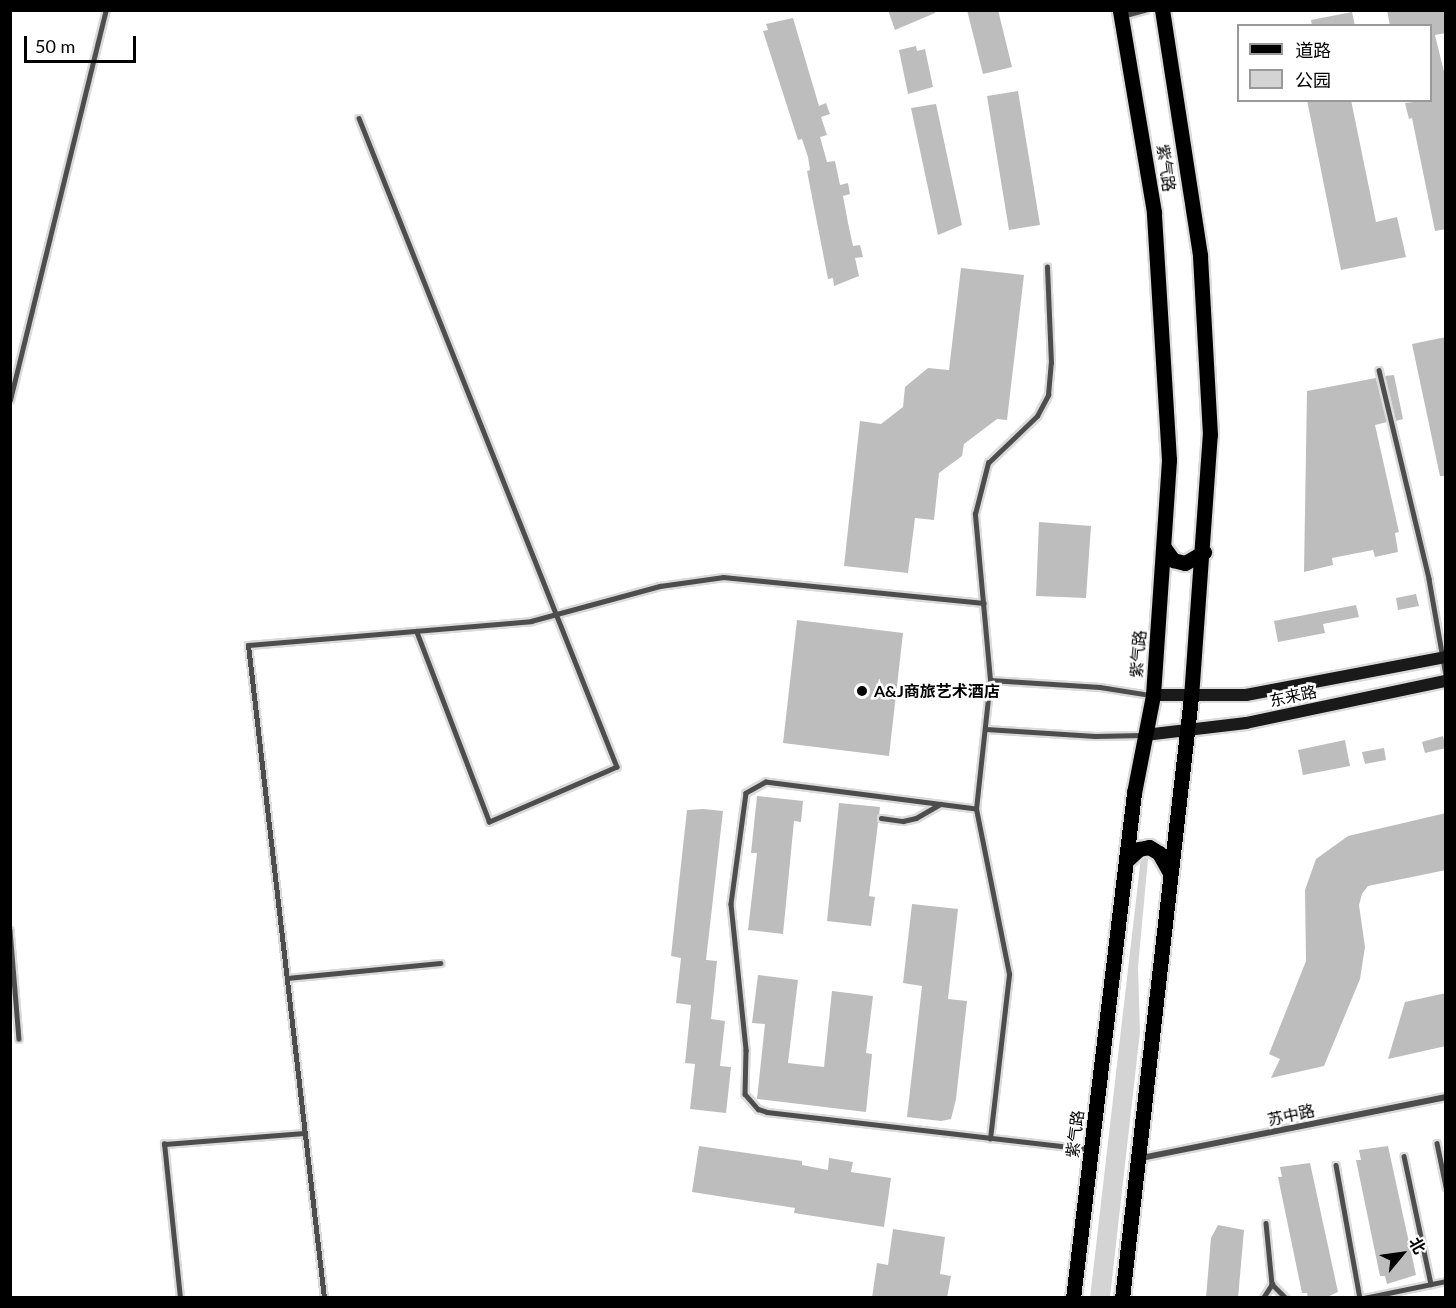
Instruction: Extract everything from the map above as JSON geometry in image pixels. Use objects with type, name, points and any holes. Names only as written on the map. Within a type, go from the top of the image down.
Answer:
[{"type":"main road","name":"紫气路","points":[[1122,1298],[1141,1158],[1169,871],[1191,697],[1204,552],[1210,435],[1207,339],[1200,255],[1162,10]]},
{"type":"main road","name":"紫气路","points":[[1073,1298],[1126,861],[1153,695],[1165,549],[1169,460],[1154,212],[1121,14]]},
{"type":"main road","points":[[1165,549],[1173,560],[1185,563],[1204,552]]},
{"type":"main road","points":[[1126,861],[1138,849],[1149,847],[1159,853],[1169,871]]},
{"type":"street","points":[[1121,14],[1145,10]]},
{"type":"street","name":"东来路","points":[[1153,695],[1191,697],[1246,695],[1444,657]]},
{"type":"street","name":"东来路","points":[[1145,735],[1246,723],[1446,681]]},
{"type":"street","name":"苏中路","points":[[1141,1158],[1446,1097]]},
{"type":"lane","points":[[10,400],[106,10]]},
{"type":"lane","points":[[359,118],[617,766],[489,822],[417,631]]},
{"type":"lane","points":[[990,1139],[1009,974],[976,809],[977,772],[986,729],[990,680],[975,514],[980,482],[988,462],[1037,416],[1048,395],[1051,363],[1047,267]]},
{"type":"lane","points":[[1379,370],[1429,579],[1446,675]]},
{"type":"lane","points":[[324,1298],[248,645],[531,621],[660,586],[723,577],[984,603]]},
{"type":"lane","points":[[990,680],[1100,687],[1153,695]]},
{"type":"lane","points":[[986,729],[1095,736],[1145,735]]},
{"type":"lane","points":[[976,809],[766,782],[746,793],[731,904],[745,1042],[744,1085],[750,1102],[767,1112],[1092,1150]]},
{"type":"lane","points":[[881,818],[903,821],[916,818],[939,804]]},
{"type":"lane","points":[[10,930],[19,1039]]},
{"type":"lane","points":[[287,978],[440,963]]},
{"type":"lane","points":[[180,1298],[164,1144],[305,1133]]},
{"type":"lane","points":[[1437,1143],[1446,1187]]},
{"type":"lane","points":[[1404,1156],[1431,1284]]},
{"type":"lane","points":[[1336,1165],[1362,1298],[1446,1281]]},
{"type":"lane","points":[[1263,1298],[1272,1284],[1266,1223]]},
{"type":"lane","points":[[1272,1284],[1286,1298]]},
{"type":"green space","points":[[1145,854],[1148,859],[1138,967],[1140,1032],[1110,1297],[1090,1298],[1141,857]]},
{"type":"building","points":[[888,10],[934,10],[935,13],[895,30]]},
{"type":"building","points":[[967,10],[998,10],[1012,67],[983,74]]},
{"type":"building","points":[[1387,10],[1446,10],[1446,33],[1435,35],[1446,80],[1446,229],[1435,231],[1412,118],[1409,119],[1405,103],[1432,102],[1432,24],[1390,24]]},
{"type":"building","points":[[1352,12],[1355,24],[1312,24],[1311,20]]},
{"type":"building","points":[[793,18],[819,106],[826,103],[830,114],[821,117],[827,135],[820,137],[827,162],[835,161],[840,185],[848,183],[850,194],[843,196],[848,223],[853,246],[860,245],[863,257],[855,258],[859,276],[834,286],[833,278],[828,279],[807,171],[810,170],[808,157],[802,139],[798,140],[763,31],[768,30],[766,24]]},
{"type":"building","points":[[916,46],[917,51],[925,49],[933,87],[908,94],[899,50]]},
{"type":"building","points":[[1018,91],[1040,225],[1009,230],[987,96]]},
{"type":"building","points":[[1307,102],[1351,102],[1376,222],[1397,217],[1406,257],[1341,270]]},
{"type":"building","points":[[936,104],[962,225],[938,235],[911,108]]},
{"type":"building","points":[[961,268],[1024,275],[1007,420],[997,419],[964,444],[962,456],[939,473],[934,520],[915,518],[908,573],[844,566],[860,421],[881,424],[903,407],[905,387],[928,368],[949,370]]},
{"type":"building","points":[[1446,337],[1446,476],[1440,476],[1412,344]]},
{"type":"building","points":[[1394,375],[1403,419],[1396,421],[1385,376]]},
{"type":"building","points":[[1376,378],[1387,422],[1375,425],[1399,532],[1395,533],[1398,552],[1375,557],[1373,550],[1332,558],[1333,565],[1304,572],[1307,391]]},
{"type":"building","points":[[1039,522],[1091,526],[1086,598],[1036,596]]},
{"type":"building","points":[[1416,594],[1419,606],[1398,610],[1396,598]]},
{"type":"building","points":[[1356,605],[1359,617],[1323,624],[1325,633],[1278,642],[1274,621]]},
{"type":"building","name":"A&J商旅艺术酒店","points":[[797,620],[903,633],[889,756],[783,743]]},
{"type":"building","points":[[1443,736],[1446,748],[1425,753],[1422,742]]},
{"type":"building","points":[[1345,740],[1350,766],[1303,775],[1298,750]]},
{"type":"building","points":[[1384,748],[1386,760],[1365,764],[1362,752]]},
{"type":"building","points":[[757,796],[803,801],[801,822],[794,821],[783,934],[748,930],[757,853],[751,853]]},
{"type":"building","points":[[839,803],[880,807],[869,896],[875,897],[871,926],[827,921]]},
{"type":"building","points":[[687,810],[723,811],[706,960],[717,961],[711,1019],[725,1021],[720,1066],[731,1067],[726,1113],[690,1109],[695,1064],[685,1063],[691,1005],[676,1003],[681,958],[671,956]]},
{"type":"building","points":[[1446,813],[1446,870],[1368,886],[1362,894],[1359,905],[1365,947],[1360,979],[1324,1066],[1271,1078],[1280,1059],[1269,1054],[1306,961],[1305,890],[1316,859],[1348,836]]},
{"type":"building","points":[[912,904],[958,909],[948,999],[967,1001],[956,1099],[951,1119],[941,1121],[907,1117],[922,986],[903,983]]},
{"type":"building","points":[[758,975],[798,980],[788,1063],[824,1067],[832,991],[873,996],[866,1053],[872,1054],[866,1112],[757,1099],[765,1024],[752,1023]]},
{"type":"building","points":[[1446,993],[1446,1046],[1388,1059],[1405,1002]]},
{"type":"building","points":[[699,1146],[802,1161],[802,1165],[828,1170],[829,1158],[853,1162],[851,1172],[891,1178],[884,1227],[794,1213],[795,1208],[692,1192]]},
{"type":"building","points":[[1388,1146],[1416,1275],[1387,1284],[1385,1276],[1380,1276],[1356,1160],[1361,1160],[1359,1150]]},
{"type":"building","points":[[1310,1163],[1338,1292],[1325,1298],[1308,1298],[1307,1293],[1302,1293],[1278,1177],[1282,1177],[1280,1167]]},
{"type":"building","points":[[1218,1225],[1244,1230],[1238,1298],[1206,1298],[1211,1238]]},
{"type":"building","points":[[893,1229],[945,1237],[940,1274],[951,1276],[947,1298],[872,1298],[877,1263],[888,1265]]},
{"type":"place","name":"A&J商旅艺术酒店","points":[[862,691]]}]
